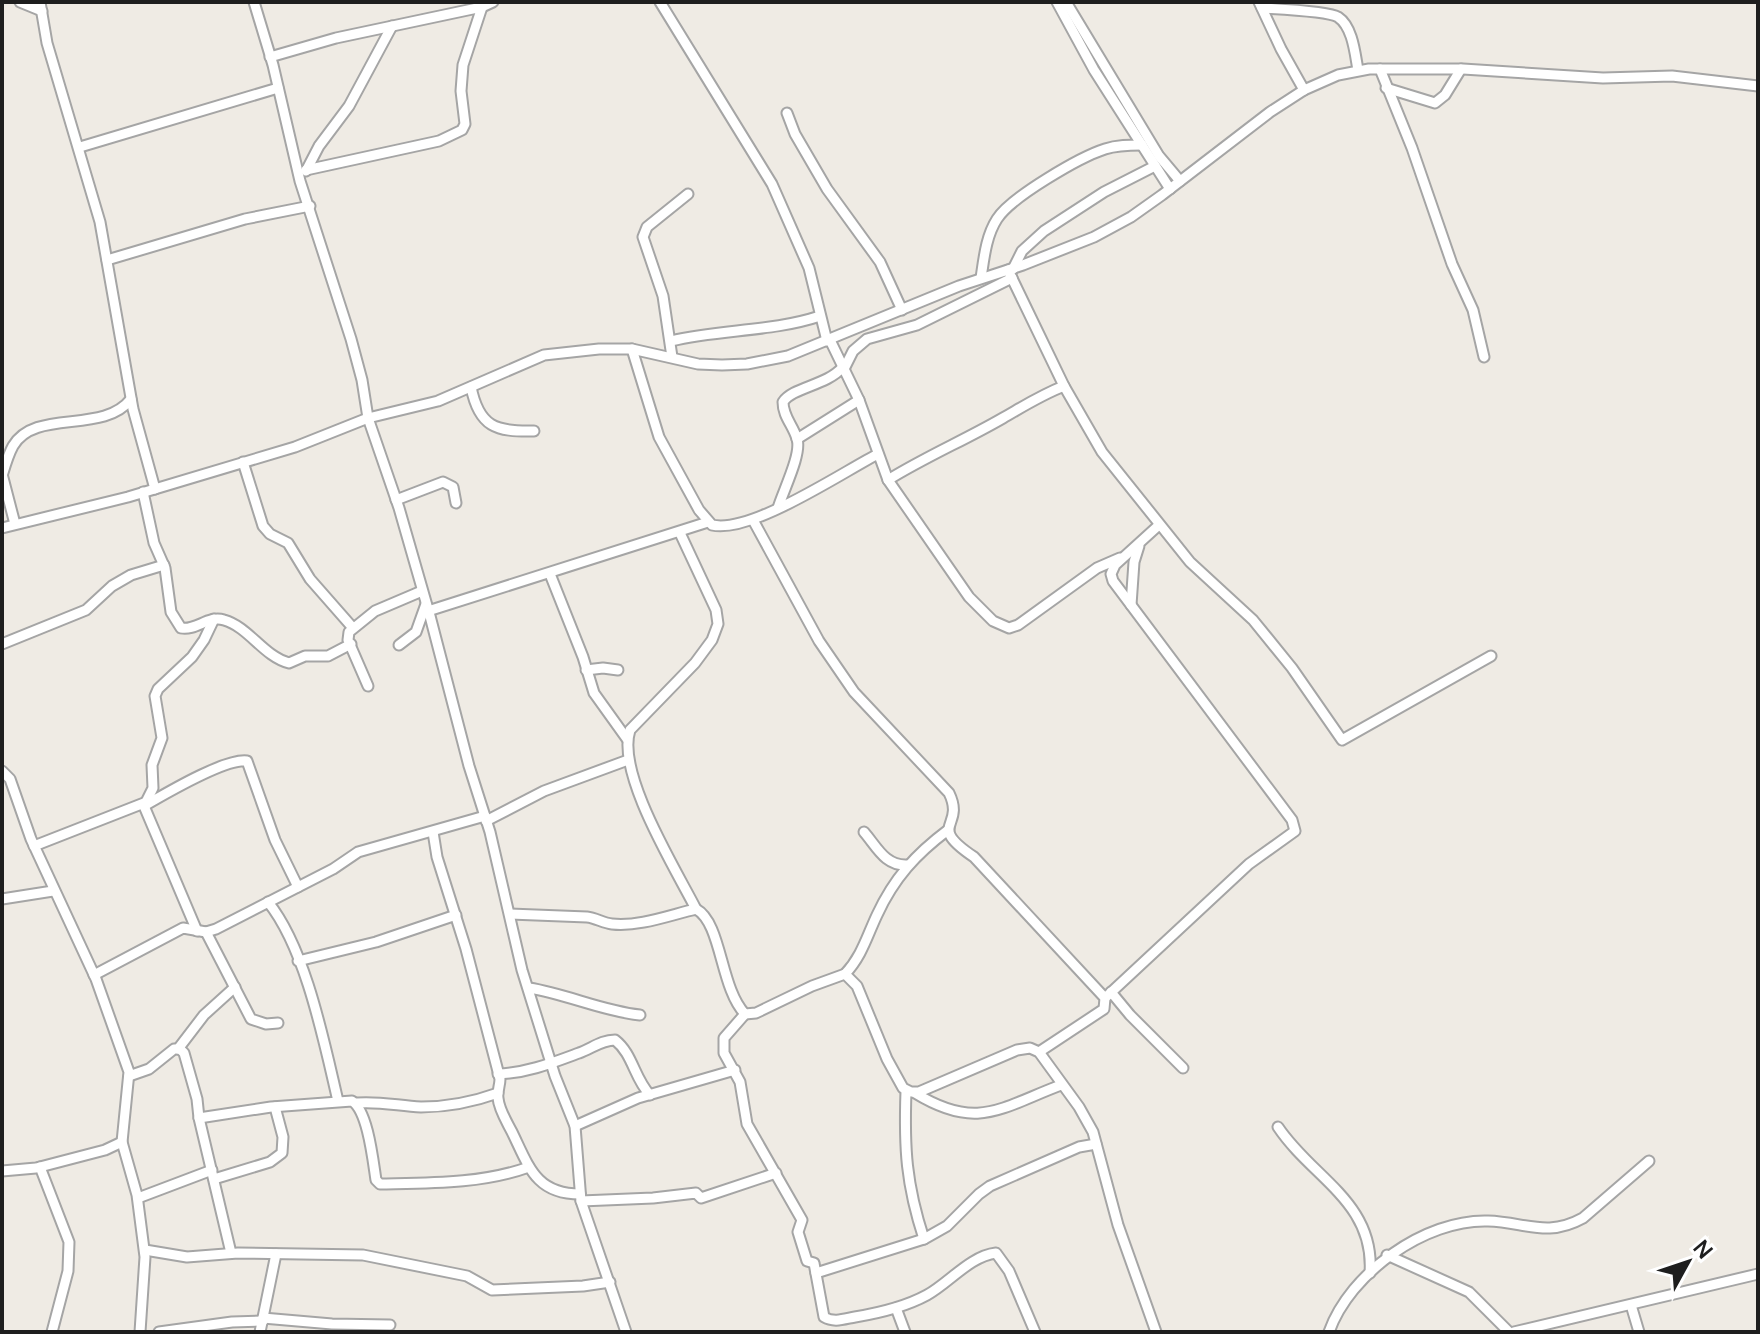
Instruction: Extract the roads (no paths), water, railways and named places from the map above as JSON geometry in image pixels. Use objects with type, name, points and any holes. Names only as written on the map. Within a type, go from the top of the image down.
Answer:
[{"type":"street","points":[[20,2],[41,6],[52,2]]},
{"type":"street","points":[[254,2],[300,181],[355,353],[368,418],[396,500],[486,818],[522,970],[575,1126],[581,1197],[626,1332]]},
{"type":"street","points":[[270,57],[336,38],[482,7],[493,2]]},
{"type":"street","points":[[660,2],[772,184],[809,268],[828,341],[859,400],[888,480],[969,597],[1003,627],[1018,625],[1097,568],[1123,557]]},
{"type":"street","points":[[1057,2],[1094,70],[1170,189]]},
{"type":"street","points":[[1066,2],[1159,156],[1180,181]]},
{"type":"street","points":[[1261,5],[1304,90]]},
{"type":"street","points":[[1261,5],[1338,17],[1351,39],[1358,70]]},
{"type":"street","points":[[41,6],[47,43],[95,201],[131,399],[155,489]]},
{"type":"street","points":[[306,170],[439,141],[462,130],[465,124],[461,91],[463,65],[482,7]]},
{"type":"street","points":[[300,181],[319,146],[349,106],[392,26]]},
{"type":"street","points":[[1380,69],[1412,148],[1452,264],[1473,310],[1484,357]]},
{"type":"street","points":[[1386,88],[1435,103],[1445,95],[1461,69]]},
{"type":"street","points":[[778,508],[796,458],[797,439],[782,408],[784,399],[825,382],[844,368],[853,351],[867,339],[917,325],[1011,272],[1094,237],[1131,217],[1237,135],[1304,90],[1328,78],[1358,70],[1461,69],[1603,78],[1672,76],[1758,86]]},
{"type":"street","points":[[80,147],[278,88]]},
{"type":"street","points":[[787,113],[795,134],[827,189],[880,262],[902,310]]},
{"type":"street","points":[[981,278],[990,233],[996,220],[1014,200],[1092,154],[1118,145],[1142,145]]},
{"type":"street","points":[[1011,272],[1022,251],[1044,231],[1104,192],[1155,166]]},
{"type":"street","points":[[672,357],[663,296],[643,237],[647,227],[688,194]]},
{"type":"street","points":[[107,260],[245,219],[310,206]]},
{"type":"street","points":[[2,528],[155,489],[306,443],[368,418],[438,401],[544,355],[632,349],[698,364],[747,364],[788,356],[981,278],[1011,272]]},
{"type":"street","points":[[1011,272],[1064,386],[1102,452],[1190,562],[1253,620],[1292,668],[1342,740],[1491,656]]},
{"type":"street","points":[[671,341],[696,335],[789,325],[820,316]]},
{"type":"street","points":[[632,349],[659,437],[708,522],[720,527],[753,520],[878,454]]},
{"type":"street","points":[[888,480],[948,445],[1004,418],[1031,400],[1064,386]]},
{"type":"street","points":[[471,387],[478,413],[486,421],[514,432],[534,431]]},
{"type":"street","points":[[15,524],[2,475],[13,446],[25,433],[51,424],[111,415],[124,408],[131,399]]},
{"type":"street","points":[[797,439],[859,400]]},
{"type":"street","points":[[243,462],[263,526],[270,534],[288,543],[310,579],[353,628]]},
{"type":"street","points":[[396,500],[443,482],[453,487],[456,503]]},
{"type":"street","points":[[143,492],[154,543],[164,565],[171,612],[181,628],[186,630],[214,619],[227,621],[264,649],[289,663],[305,656],[328,656],[351,644]]},
{"type":"street","points":[[753,520],[819,641],[854,692],[949,793],[954,807],[948,830],[907,865],[893,884],[860,958],[845,974],[756,1013],[745,1014],[722,1042],[724,1053],[740,1082],[746,1122],[802,1220],[798,1232],[807,1261],[814,1263],[824,1317],[832,1321],[841,1320],[896,1308],[927,1295],[986,1255],[996,1253],[1009,1271],[1035,1332]]},
{"type":"street","points":[[427,607],[550,574],[708,522]]},
{"type":"street","points":[[1039,1052],[1104,1009],[1108,995],[1207,901],[1295,829],[1292,820],[1117,589],[1112,568],[1159,525]]},
{"type":"street","points":[[680,533],[716,610],[718,624],[712,640],[695,663],[630,730],[628,760],[659,838],[696,909],[710,923],[732,997],[745,1014]]},
{"type":"street","points":[[1131,605],[1134,562],[1141,541]]},
{"type":"street","points":[[2,644],[86,610],[112,586],[131,575],[164,565]]},
{"type":"street","points":[[550,574],[594,693],[627,739]]},
{"type":"street","points":[[368,686],[347,635],[375,611],[422,591]]},
{"type":"street","points":[[399,645],[416,632],[427,607]]},
{"type":"street","points":[[144,805],[153,788],[152,765],[162,738],[155,696],[158,689],[192,657],[214,619]]},
{"type":"street","points":[[586,670],[618,670]]},
{"type":"street","points":[[34,846],[144,805],[237,760],[247,761],[275,840],[298,887]]},
{"type":"street","points":[[94,975],[183,928],[202,932],[268,902],[333,869],[358,852],[486,818],[544,791],[628,760]]},
{"type":"street","points":[[2,771],[10,779],[34,846],[94,975],[124,1052],[129,1076],[122,1142],[138,1198],[145,1250],[140,1332]]},
{"type":"street","points":[[144,805],[202,932],[251,1019],[266,1024],[278,1023]]},
{"type":"street","points":[[948,830],[954,844],[974,857],[1183,1068]]},
{"type":"street","points":[[433,832],[437,857],[456,915],[498,1074],[498,1093],[504,1116],[529,1167],[547,1188],[581,1197],[653,1198],[696,1193],[701,1198],[776,1173]]},
{"type":"street","points":[[864,832],[888,861],[897,866],[907,865]]},
{"type":"street","points":[[2,899],[53,891]]},
{"type":"street","points":[[268,902],[280,918],[298,961],[320,1026],[338,1101]]},
{"type":"street","points":[[510,914],[598,918],[610,924],[633,923],[696,909]]},
{"type":"street","points":[[298,961],[376,942],[456,915]]},
{"type":"street","points":[[845,974],[857,986],[887,1059],[910,1092],[940,1107],[972,1115],[986,1114],[1061,1085]]},
{"type":"street","points":[[129,1076],[149,1069],[178,1049],[204,1015],[235,987]]},
{"type":"street","points":[[529,988],[556,993],[610,1012],[640,1015]]},
{"type":"street","points":[[498,1074],[527,1072],[602,1042],[615,1040],[628,1055],[638,1079],[650,1095]]},
{"type":"street","points":[[910,1092],[1017,1050],[1030,1048],[1039,1052],[1088,1121],[1118,1225],[1156,1332]]},
{"type":"street","points":[[178,1049],[184,1053],[189,1068],[231,1253]]},
{"type":"street","points":[[575,1126],[617,1106],[735,1070]]},
{"type":"street","points":[[910,1092],[904,1126],[907,1177],[924,1239]]},
{"type":"street","points":[[199,1118],[338,1101],[446,1106],[498,1093]]},
{"type":"street","points":[[357,1103],[376,1180],[380,1184],[452,1181],[511,1173],[529,1167]]},
{"type":"street","points":[[138,1198],[213,1175],[270,1162],[282,1153],[283,1137],[275,1107]]},
{"type":"street","points":[[1278,1127],[1352,1209],[1369,1245],[1370,1273]]},
{"type":"street","points":[[2,1171],[40,1167],[105,1150],[122,1142]]},
{"type":"street","points":[[816,1273],[924,1239],[947,1226],[990,1186],[1079,1147],[1096,1144]]},
{"type":"street","points":[[1329,1332],[1342,1305],[1387,1255],[1436,1232],[1483,1221],[1543,1230],[1571,1224],[1583,1218],[1649,1161]]},
{"type":"street","points":[[40,1167],[69,1242],[68,1271],[52,1332]]},
{"type":"street","points":[[145,1250],[187,1257],[231,1253],[336,1254],[391,1259],[467,1276],[492,1290],[610,1282]]},
{"type":"street","points":[[262,1324],[276,1254]]},
{"type":"street","points":[[1387,1255],[1469,1292],[1512,1332],[1758,1274]]},
{"type":"street","points":[[1631,1305],[1639,1332]]},
{"type":"street","points":[[896,1308],[905,1332]]},
{"type":"street","points":[[841,1320],[845,1332]]},
{"type":"street","points":[[159,1332],[246,1321],[262,1324],[390,1325]]}]
